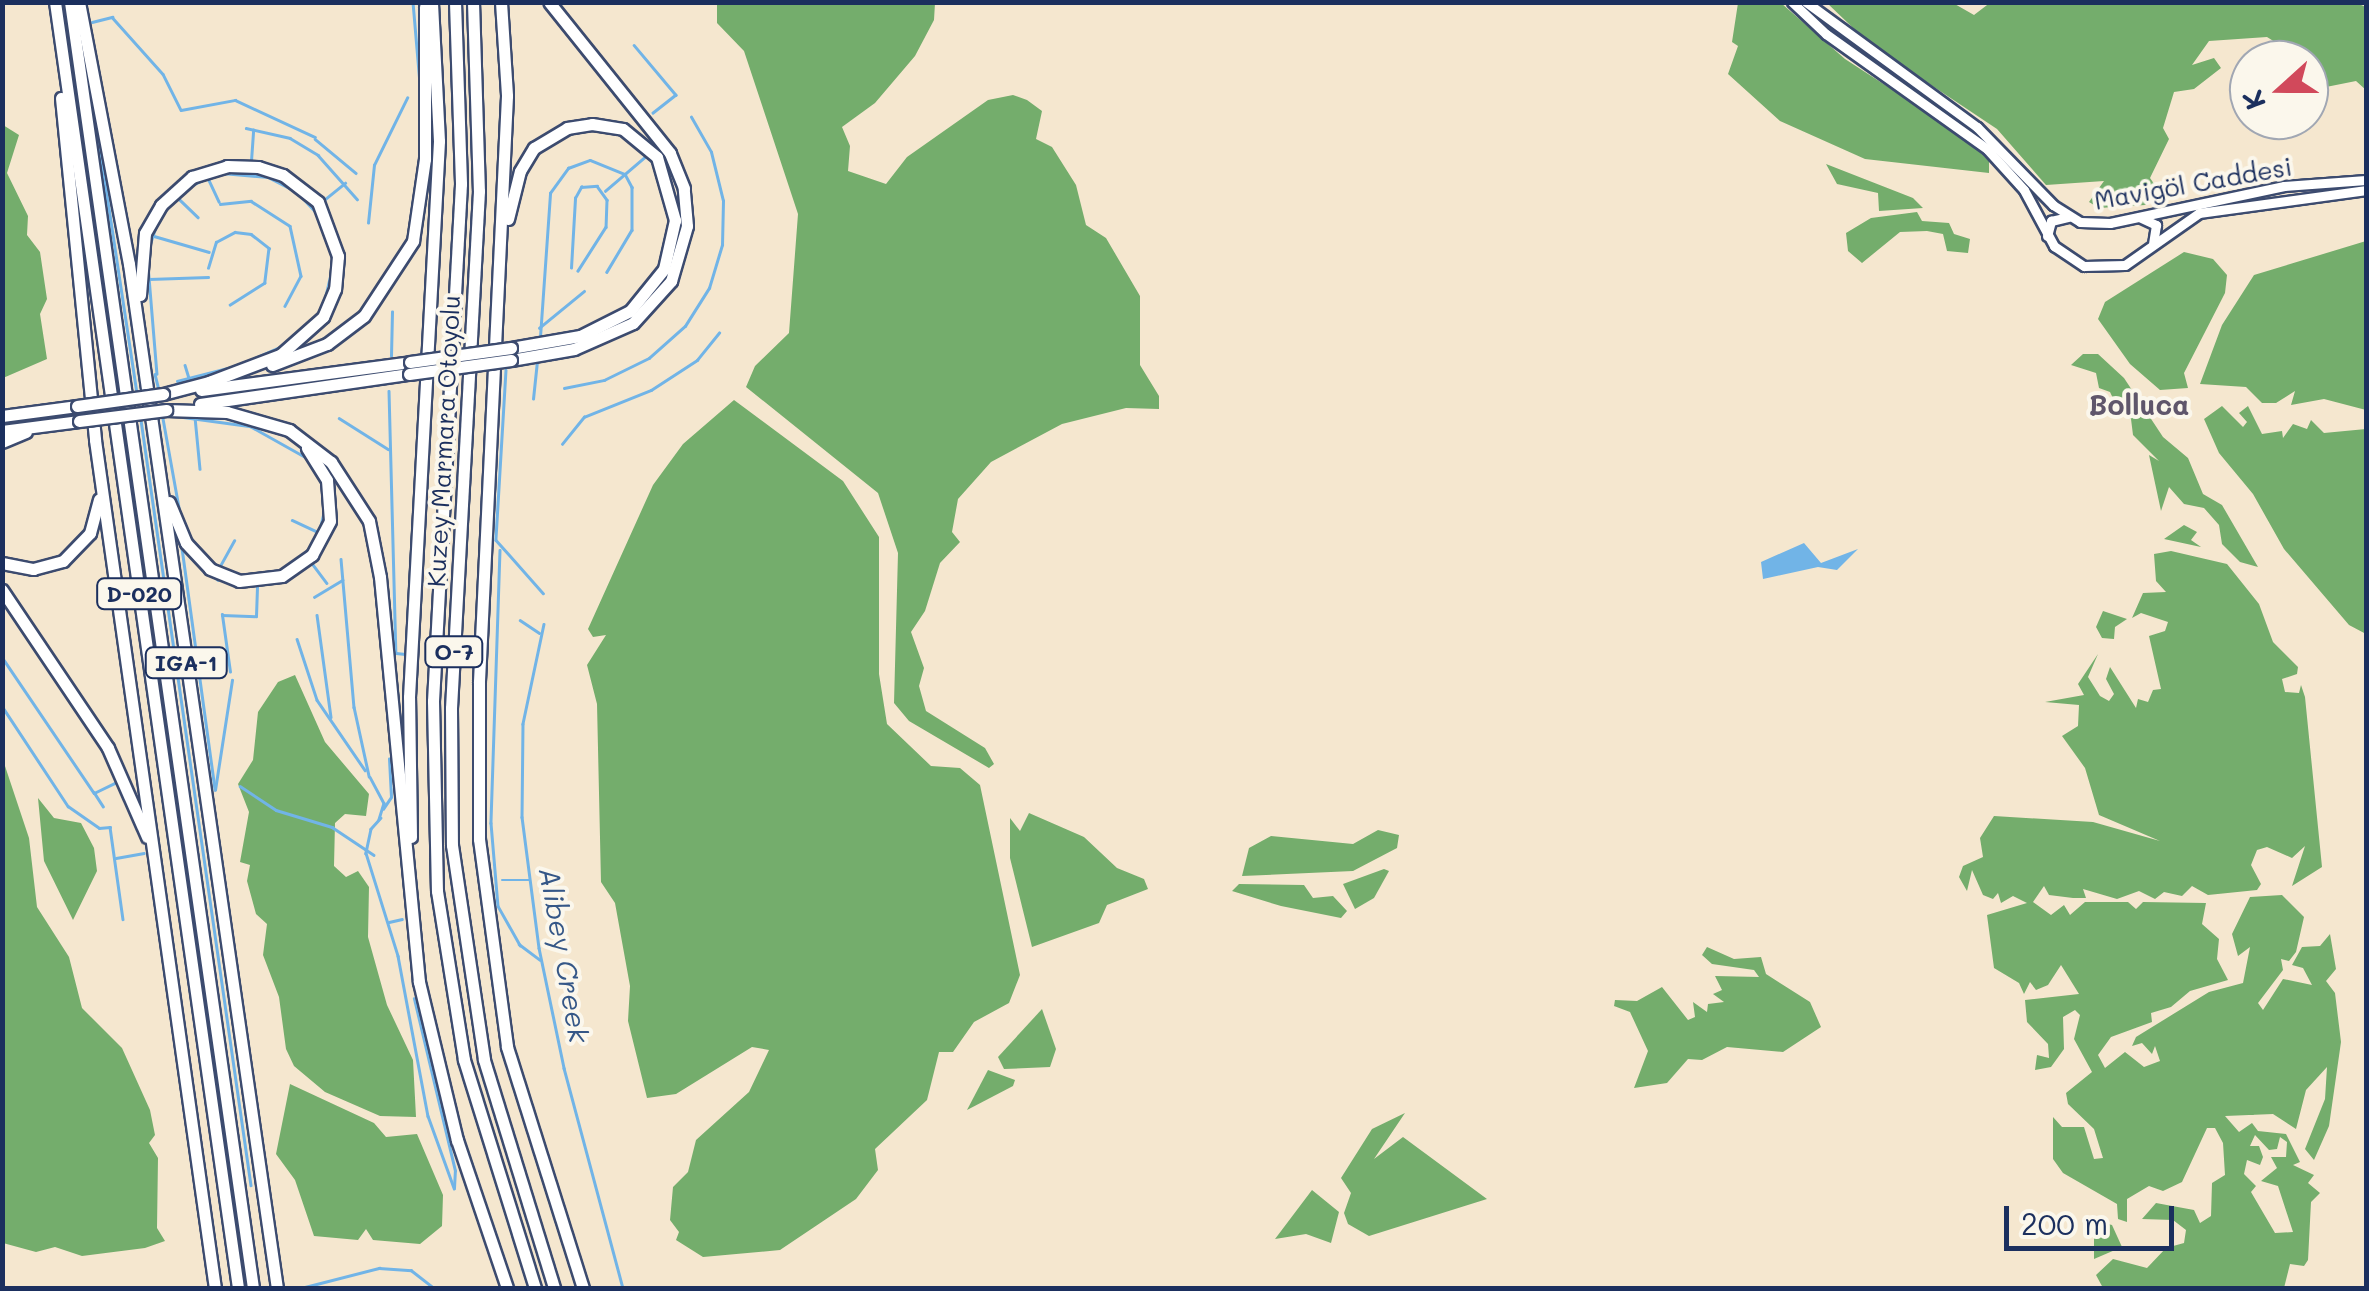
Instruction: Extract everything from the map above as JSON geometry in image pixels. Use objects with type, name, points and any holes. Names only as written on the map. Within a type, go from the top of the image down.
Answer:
[{"type":"highway","points":[[2,563],[48,567],[85,540],[99,500],[48,2]]},
{"type":"highway","name":"D-020","points":[[55,2],[238,1288]]},
{"type":"highway","name":"D-020","points":[[70,2],[253,1288]]},
{"type":"highway","name":"IGA-1","points":[[79,2],[142,359],[277,1288]]},
{"type":"highway","points":[[162,394],[327,344],[364,316],[402,266],[423,196],[428,2]]},
{"type":"highway","points":[[426,1006],[408,771],[438,168],[428,2]]},
{"type":"highway","name":"Kuzey Marmara Otoyolu","points":[[455,2],[461,184],[433,701],[436,879],[464,1060],[535,1288]]},
{"type":"highway","name":"Kuzey Marmara Otoyolu","points":[[474,2],[480,174],[452,708],[452,845],[484,1060],[554,1288]]},
{"type":"highway","points":[[502,2],[507,96],[477,758],[482,886],[511,1060],[583,1288]]},
{"type":"highway","points":[[2,430],[166,410],[410,368],[574,349],[633,324],[671,280],[687,226],[684,188],[670,152],[549,2]]},
{"type":"highway","points":[[492,427],[508,222],[520,171],[534,148],[567,128],[603,124],[636,136],[657,157],[674,202],[674,237],[656,284],[601,328],[511,354]]},
{"type":"highway","points":[[142,359],[140,255],[160,204],[184,182],[214,168],[270,170],[308,193],[326,216],[338,256],[335,290],[314,329],[294,347],[209,382]]},
{"type":"highway","points":[[2,416],[162,394],[410,368]]},
{"type":"highway","name":"IGA-1","points":[[151,424],[186,543],[218,574],[258,582],[288,573],[312,555],[325,536],[332,503],[324,471],[309,449],[261,420],[212,410],[166,410]]},
{"type":"highway","points":[[261,420],[304,439],[331,462],[358,499],[377,550],[412,936],[457,1140],[507,1288]]},
{"type":"highway","points":[[2,442],[52,424]]},
{"type":"highway","points":[[94,440],[214,1288]]},
{"type":"highway","points":[[2,590],[124,776],[144,826],[162,915]]},
{"type":"main road","points":[[1792,2],[1826,34],[1987,149],[2024,190],[2047,237]]},
{"type":"main road","name":"Mavigöl Caddesi","points":[[1806,2],[1977,127],[2071,218],[2101,224],[2284,186],[2366,180]]},
{"type":"main road","name":"Mavigöl Caddesi","points":[[2047,237],[2066,256],[2102,269],[2150,250],[2199,214],[2366,190]]},
{"type":"main road","points":[[2136,217],[2156,225],[2150,250]]},
{"type":"main road","points":[[2047,237],[2054,219],[2071,218]]},
{"type":"green space","points":[[717,2],[935,3],[934,20],[915,56],[875,103],[842,127],[850,146],[848,171],[886,184],[907,157],[988,100],[1013,95],[1027,100],[1042,111],[1036,139],[1052,147],[1076,185],[1086,225],[1106,238],[1140,296],[1140,365],[1159,396],[1159,409],[1126,408],[1062,424],[991,462],[958,499],[952,532],[960,542],[940,563],[925,611],[911,632],[924,668],[919,686],[926,711],[985,748],[994,764],[989,768],[909,721],[894,703],[898,553],[878,493],[746,387],[755,366],[789,333],[798,214],[744,51],[717,23]]},
{"type":"green space","points":[[1991,2],[2356,3],[2366,7],[2366,90],[2356,81],[2329,86],[2329,40],[2267,37],[2209,41],[2192,65],[2214,58],[2221,68],[2194,89],[2174,92],[2163,128],[2169,139],[2150,178],[2159,191],[2145,205],[2099,208],[2089,202],[2104,181],[2046,185],[1997,129],[1871,45],[1827,3],[1953,3],[1974,15]]},
{"type":"green space","points":[[1738,3],[1781,3],[1845,59],[1962,135],[1989,161],[1989,173],[1865,159],[1780,121],[1728,74],[1738,46],[1732,42]]},
{"type":"green space","points":[[3,125],[19,135],[7,173],[28,216],[27,235],[40,252],[47,299],[40,314],[47,359],[3,378]]},
{"type":"green space","points":[[1826,164],[1913,198],[1923,208],[1879,211],[1878,193],[1837,184]]},
{"type":"green space","points":[[1917,212],[1922,221],[1949,223],[1954,234],[1970,239],[1968,253],[1947,251],[1943,234],[1927,231],[1900,232],[1862,263],[1848,251],[1846,233],[1871,218]]},
{"type":"green space","points":[[2366,241],[2366,410],[2324,399],[2291,405],[2295,391],[2276,403],[2262,403],[2246,387],[2200,384],[2222,325],[2254,275]]},
{"type":"green space","points":[[2184,252],[2213,259],[2227,275],[2225,293],[2184,373],[2188,388],[2160,390],[2130,364],[2098,319],[2105,302]]},
{"type":"green space","points":[[2083,354],[2098,354],[2124,378],[2163,437],[2188,458],[2203,494],[2222,505],[2258,567],[2240,562],[2222,544],[2219,525],[2204,508],[2184,504],[2169,487],[2161,511],[2149,455],[2159,461],[2133,435],[2131,419],[2121,415],[2110,392],[2099,388],[2096,373],[2071,365]]},
{"type":"green space","points":[[734,400],[843,481],[879,537],[879,674],[887,724],[931,766],[960,768],[980,785],[1020,975],[1009,1003],[974,1022],[953,1052],[939,1052],[927,1100],[875,1149],[878,1170],[856,1199],[780,1250],[703,1257],[676,1240],[679,1232],[670,1220],[673,1187],[688,1172],[696,1140],[749,1092],[769,1050],[752,1047],[676,1094],[647,1098],[628,1021],[630,986],[615,903],[601,882],[597,704],[587,665],[606,635],[593,637],[588,629],[653,485],[683,444]]},
{"type":"green space","points":[[2222,406],[2243,427],[2247,422],[2239,413],[2248,406],[2262,434],[2282,431],[2283,438],[2293,424],[2307,429],[2311,420],[2324,433],[2366,429],[2366,634],[2349,625],[2284,549],[2253,494],[2219,453],[2204,419]]},
{"type":"green space","points":[[2184,525],[2197,532],[2191,540],[2201,547],[2164,539]]},
{"type":"green space","points":[[2171,551],[2227,564],[2259,604],[2273,642],[2298,667],[2297,674],[2282,679],[2285,692],[2299,693],[2301,685],[2305,697],[2322,867],[2292,886],[2305,846],[2292,858],[2267,847],[2257,850],[2251,865],[2261,884],[2257,890],[2208,895],[2192,886],[2182,896],[2164,892],[2155,899],[2139,891],[2117,899],[2083,889],[2086,898],[2049,895],[2044,886],[2033,902],[2051,915],[2064,905],[2070,915],[2085,902],[2128,902],[2136,909],[2143,902],[2206,903],[2202,924],[2219,939],[2217,959],[2228,980],[2190,991],[2171,1007],[2151,1013],[2152,1022],[2111,1037],[2098,1055],[2105,1068],[2125,1052],[2144,1067],[2160,1061],[2155,1046],[2152,1054],[2142,1043],[2132,1046],[2136,1037],[2209,992],[2243,983],[2250,947],[2238,956],[2232,934],[2250,897],[2282,895],[2304,917],[2296,952],[2289,961],[2281,959],[2283,970],[2258,1003],[2263,1010],[2283,979],[2312,985],[2303,968],[2292,965],[2302,947],[2320,946],[2330,934],[2336,969],[2326,981],[2335,993],[2341,1042],[2329,1126],[2314,1160],[2305,1149],[2325,1099],[2327,1067],[2306,1090],[2296,1129],[2273,1114],[2225,1116],[2239,1132],[2252,1123],[2258,1131],[2286,1134],[2300,1162],[2293,1165],[2314,1175],[2308,1183],[2320,1193],[2311,1202],[2308,1260],[2304,1266],[2290,1264],[2284,1288],[2103,1288],[2096,1275],[2113,1259],[2147,1268],[2166,1248],[2184,1243],[2186,1230],[2173,1220],[2142,1219],[2156,1203],[2194,1210],[2200,1223],[2211,1216],[2212,1183],[2225,1175],[2223,1143],[2215,1128],[2207,1128],[2182,1182],[2163,1191],[2149,1186],[2127,1199],[2127,1222],[2118,1219],[2117,1204],[2063,1173],[2053,1159],[2053,1117],[2062,1127],[2084,1127],[2094,1159],[2103,1158],[2094,1129],[2068,1104],[2066,1093],[2092,1072],[2074,1039],[2080,1015],[2075,1010],[2063,1017],[2064,1049],[2051,1067],[2035,1070],[2037,1055],[2049,1058],[2048,1044],[2027,1022],[2025,1000],[2079,994],[2061,965],[2048,985],[2036,990],[2030,982],[2024,994],[2019,983],[1994,968],[1987,915],[2027,903],[2013,896],[2001,903],[1998,893],[1993,899],[1983,895],[1972,870],[1967,891],[1959,877],[1963,866],[1983,857],[1980,838],[1994,816],[2093,822],[2160,841],[2099,815],[2085,768],[2062,736],[2078,726],[2079,705],[2045,702],[2084,695],[2078,684],[2098,654],[2088,677],[2100,696],[2109,701],[2114,694],[2106,679],[2110,667],[2136,708],[2138,699],[2148,702],[2153,690],[2161,689],[2149,636],[2165,631],[2168,622],[2141,613],[2132,618],[2143,593],[2166,592],[2156,581],[2154,554]],"holes":[[[2255,1135],[2269,1150],[2277,1149],[2280,1137],[2287,1142],[2286,1157],[2271,1157],[2277,1168],[2261,1181],[2278,1186],[2293,1232],[2275,1233],[2251,1192],[2256,1186],[2244,1174],[2247,1160],[2260,1165],[2263,1157],[2259,1146],[2250,1146]]]},
{"type":"green space","points":[[2103,611],[2127,619],[2115,627],[2114,639],[2102,638],[2096,627]]},
{"type":"green space","points":[[295,675],[325,742],[369,794],[366,816],[345,814],[335,823],[334,866],[346,877],[358,871],[369,887],[368,937],[387,1005],[413,1060],[416,1117],[380,1116],[325,1092],[294,1066],[286,1049],[279,997],[263,955],[267,924],[256,914],[247,881],[250,865],[240,862],[249,812],[238,784],[253,760],[258,712],[278,682]]},
{"type":"green space","points":[[3,760],[29,838],[37,907],[69,957],[82,1008],[122,1048],[150,1110],[155,1135],[149,1143],[158,1158],[157,1228],[165,1241],[145,1248],[82,1256],[55,1247],[36,1252],[3,1243]]},
{"type":"green space","points":[[38,798],[54,818],[81,823],[94,848],[97,871],[73,920],[44,861]]},
{"type":"green space","points":[[1029,813],[1084,837],[1117,868],[1144,879],[1148,889],[1107,905],[1099,923],[1032,947],[1010,858],[1010,818],[1020,831]]},
{"type":"green space","points":[[1378,830],[1399,835],[1397,848],[1353,871],[1242,876],[1249,848],[1271,836],[1353,844]]},
{"type":"green space","points":[[1384,869],[1389,871],[1374,898],[1355,909],[1343,884]]},
{"type":"green space","points":[[1239,884],[1304,885],[1313,898],[1333,896],[1347,911],[1341,918],[1281,906],[1232,891]]},
{"type":"green space","points":[[1707,947],[1734,959],[1761,957],[1766,974],[1810,1002],[1821,1027],[1783,1052],[1727,1047],[1702,1060],[1688,1059],[1667,1083],[1634,1088],[1648,1051],[1630,1012],[1614,1006],[1615,1000],[1637,1001],[1662,987],[1688,1020],[1695,1017],[1693,1002],[1707,1012],[1708,1004],[1724,1002],[1713,994],[1722,990],[1715,976],[1759,977],[1754,970],[1712,964],[1702,955]]},
{"type":"green space","points":[[1042,1009],[1056,1049],[1050,1067],[1004,1069],[998,1057]]},
{"type":"green space","points":[[988,1070],[1015,1080],[1013,1086],[967,1110]]},
{"type":"green space","points":[[290,1084],[374,1123],[386,1137],[417,1134],[443,1195],[442,1226],[420,1244],[373,1240],[366,1229],[358,1240],[314,1236],[295,1180],[276,1154]]},
{"type":"green space","points":[[1405,1113],[1374,1159],[1403,1137],[1487,1199],[1369,1236],[1348,1224],[1344,1213],[1351,1193],[1341,1178],[1372,1129]]},
{"type":"green space","points":[[1312,1190],[1339,1212],[1331,1243],[1306,1234],[1275,1239]]},
{"type":"green space","points":[[2104,1223],[2112,1225],[2122,1247],[2094,1259],[2094,1229]]},
{"type":"water","points":[[1804,543],[1821,563],[1858,549],[1837,570],[1818,567],[1763,579],[1761,562]]},
{"type":"waterway","points":[[413,2],[420,84]]},
{"type":"waterway","points":[[557,2],[567,15]]},
{"type":"waterway","points":[[92,22],[112,17],[163,74],[181,110],[235,100],[315,137]]},
{"type":"waterway","points":[[634,45],[676,95],[653,113]]},
{"type":"waterway","points":[[368,223],[374,165],[407,98]]},
{"type":"waterway","points":[[94,109],[137,393]]},
{"type":"waterway","points":[[564,388],[604,380],[649,358],[685,326],[709,288],[722,245],[723,201],[711,152],[691,117]]},
{"type":"waterway","points":[[246,128],[290,138],[318,155],[357,199]]},
{"type":"waterway","points":[[251,161],[253,130]]},
{"type":"waterway","points":[[315,139],[356,173]]},
{"type":"waterway","points":[[605,191],[647,155]]},
{"type":"waterway","points":[[540,337],[550,193],[568,168],[590,160],[625,174],[632,187],[632,230],[607,272]]},
{"type":"waterway","points":[[222,173],[268,177],[295,191]]},
{"type":"waterway","points":[[208,178],[219,202]]},
{"type":"waterway","points":[[190,186],[205,179]]},
{"type":"waterway","points":[[324,200],[345,183]]},
{"type":"waterway","points":[[571,268],[575,198],[581,187],[597,186],[607,200],[606,227],[578,271]]},
{"type":"waterway","points":[[301,196],[316,212]]},
{"type":"waterway","points":[[177,197],[198,217]]},
{"type":"waterway","points":[[220,204],[251,201],[290,226],[301,276],[285,306]]},
{"type":"waterway","points":[[149,247],[156,226]]},
{"type":"waterway","points":[[208,268],[216,242],[235,232],[251,234],[269,248],[265,283],[230,305]]},
{"type":"waterway","points":[[154,236],[209,252]]},
{"type":"waterway","points":[[148,265],[157,374]]},
{"type":"waterway","points":[[149,279],[208,277]]},
{"type":"waterway","points":[[325,298],[330,277]]},
{"type":"waterway","points":[[539,328],[584,291]]},
{"type":"waterway","points":[[391,356],[392,312]]},
{"type":"waterway","points":[[562,444],[584,417],[651,390],[697,360],[719,333]]},
{"type":"waterway","points":[[255,358],[280,347]]},
{"type":"waterway","points":[[533,399],[537,362]]},
{"type":"waterway","points":[[185,365],[189,378]]},
{"type":"waterway","points":[[177,381],[239,365]]},
{"type":"waterway","points":[[506,370],[496,540],[543,593]]},
{"type":"waterway","points":[[155,374],[159,390]]},
{"type":"waterway","points":[[389,391],[396,653],[405,654]]},
{"type":"waterway","points":[[162,413],[180,513]]},
{"type":"waterway","points":[[183,417],[250,426],[307,458]]},
{"type":"waterway","points":[[195,417],[200,469]]},
{"type":"waterway","points":[[339,418],[388,449]]},
{"type":"waterway","points":[[141,420],[251,1185]]},
{"type":"waterway","points":[[320,528],[324,511]]},
{"type":"waterway","points":[[292,520],[318,532]]},
{"type":"waterway","points":[[220,566],[234,541]]},
{"type":"waterway","points":[[182,548],[215,790],[232,680]]},
{"type":"waterway","points":[[183,548],[218,580]]},
{"type":"waterway","points":[[500,550],[491,823],[498,906],[520,945]]},
{"type":"waterway","points":[[341,559],[354,707],[369,776]]},
{"type":"waterway","points":[[311,562],[327,583]]},
{"type":"waterway","points":[[314,597],[342,580]]},
{"type":"waterway","points":[[230,672],[222,615],[256,616],[257,587]]},
{"type":"waterway","points":[[317,615],[331,717]]},
{"type":"waterway","points":[[520,620],[539,633]]},
{"type":"waterway","name":"Alibey Creek","points":[[544,624],[523,724],[522,817],[539,948],[564,1068],[623,1288]]},
{"type":"waterway","points":[[297,639],[317,700],[365,770]]},
{"type":"waterway","points":[[2,657],[94,793]]},
{"type":"waterway","points":[[2,706],[68,806],[99,828],[110,827],[123,919]]},
{"type":"waterway","points":[[383,809],[391,797],[389,759]]},
{"type":"waterway","points":[[370,777],[384,803],[379,819]]},
{"type":"waterway","points":[[103,807],[94,793],[117,782]]},
{"type":"waterway","points":[[240,786],[276,810],[332,827],[374,855]]},
{"type":"waterway","points":[[381,818],[371,829],[366,853],[398,956],[428,1116],[454,1188],[455,1171],[414,999]]},
{"type":"waterway","points":[[116,858],[144,853]]},
{"type":"waterway","points":[[502,880],[530,880]]},
{"type":"waterway","points":[[389,922],[402,919]]},
{"type":"waterway","points":[[519,944],[540,960]]},
{"type":"waterway","points":[[301,1288],[379,1268],[411,1270],[434,1288]]},
{"type":"district","name":"Bolluca","points":[[2139,404]]}]
